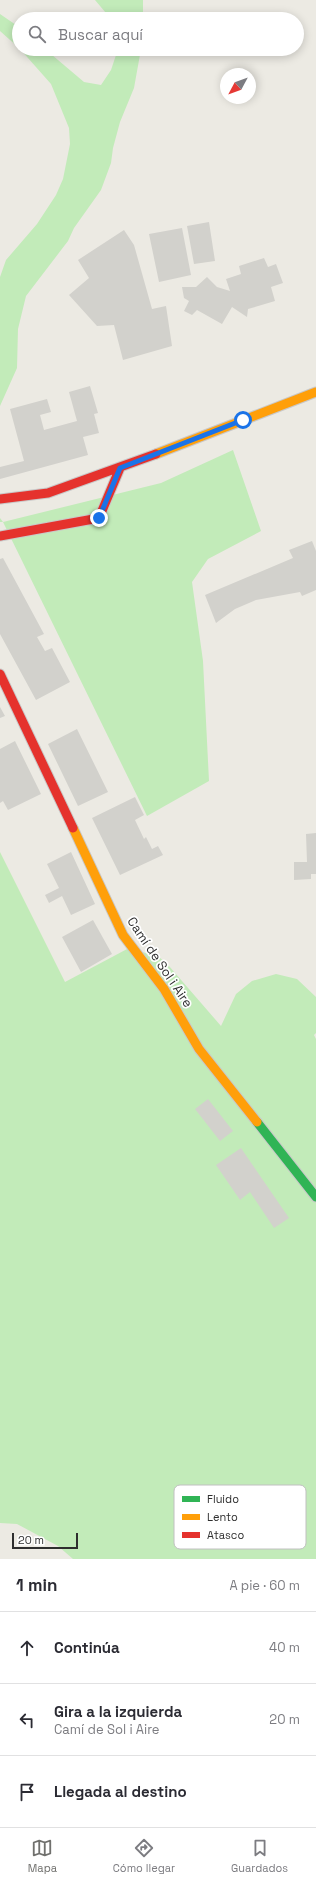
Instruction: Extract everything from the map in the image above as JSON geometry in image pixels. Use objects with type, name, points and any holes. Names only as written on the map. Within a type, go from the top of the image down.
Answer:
[{"type":"street","points":[[0,499],[48,493],[120,468],[316,392]]},
{"type":"street","points":[[0,536],[99,518],[120,468]]},
{"type":"street","name":"Camí de Sol i Aire","points":[[0,674],[123,935],[164,989],[199,1049],[316,1197]]},
{"type":"green space","points":[[95,0],[143,0],[143,12],[105,12]]},
{"type":"green space","points":[[0,14],[12,22],[12,42],[0,31]]},
{"type":"green space","points":[[26,56],[53,56],[84,82],[101,85],[111,70],[116,56],[140,56],[134,88],[120,122],[113,148],[111,163],[101,190],[74,228],[68,241],[26,296],[18,329],[17,368],[0,406],[0,277],[6,260],[37,224],[56,195],[63,179],[70,144],[69,128],[51,84]]},
{"type":"green space","points":[[233,450],[261,531],[208,559],[192,582],[203,661],[209,781],[147,816],[3,522],[161,483]]},
{"type":"green space","points":[[0,852],[65,982],[129,948],[159,957],[169,966],[221,1026],[236,994],[252,981],[276,974],[297,979],[316,997],[316,1033],[314,1035],[316,1039],[316,1559],[73,1559],[58,1546],[17,1524],[0,1523]]},
{"type":"building","points":[[209,222],[215,261],[194,264],[187,226]]},
{"type":"building","points":[[182,228],[191,275],[159,282],[149,234]]},
{"type":"building","points":[[124,230],[134,245],[152,309],[166,306],[172,346],[123,360],[114,325],[97,326],[69,295],[89,278],[78,260]]},
{"type":"building","points":[[264,258],[268,267],[276,264],[283,283],[271,287],[275,301],[248,309],[247,317],[232,307],[222,324],[197,310],[192,315],[184,311],[189,301],[184,298],[182,287],[196,287],[207,277],[217,287],[230,291],[226,279],[241,274],[239,266]]},
{"type":"building","points":[[90,386],[98,413],[94,414],[99,433],[83,437],[88,455],[0,479],[0,467],[24,461],[10,409],[47,399],[51,412],[40,415],[44,430],[77,421],[69,392]]},
{"type":"building","points":[[312,541],[316,551],[316,590],[302,596],[300,592],[256,600],[235,609],[216,623],[205,595],[293,558],[289,550]]},
{"type":"building","points":[[3,558],[44,634],[37,637],[45,651],[52,648],[70,682],[36,700],[0,634],[0,559]]},
{"type":"building","points":[[0,707],[5,716],[0,718]]},
{"type":"building","points":[[77,729],[108,792],[78,806],[48,744]]},
{"type":"building","points":[[15,741],[41,794],[8,810],[3,801],[0,803],[0,749]]},
{"type":"building","points":[[135,797],[144,815],[135,820],[144,839],[146,837],[152,849],[158,846],[163,855],[120,875],[92,818]]},
{"type":"building","points":[[316,833],[316,874],[311,874],[311,879],[294,880],[294,862],[307,862],[306,834]]},
{"type":"building","points":[[71,852],[95,904],[71,915],[62,896],[49,903],[45,895],[59,888],[47,864]]},
{"type":"building","points":[[93,920],[112,954],[81,972],[62,937]]},
{"type":"building","points":[[208,1099],[233,1131],[220,1141],[195,1109]]},
{"type":"building","points":[[241,1148],[289,1218],[274,1228],[250,1192],[240,1200],[216,1165]]},
{"type":"traffic: fast","points":[[257,1122],[316,1197]]},
{"type":"traffic: slow","points":[[156,454],[316,392]]},
{"type":"traffic: slow","points":[[73,828],[123,935],[164,989],[199,1049],[257,1122]]},
{"type":"traffic: jam","points":[[0,499],[48,493],[156,454]]},
{"type":"traffic: jam","points":[[0,536],[99,518],[120,468]]},
{"type":"traffic: jam","points":[[0,674],[73,828]]},
{"type":"route","points":[[99,518],[120,468],[243,420]]}]
